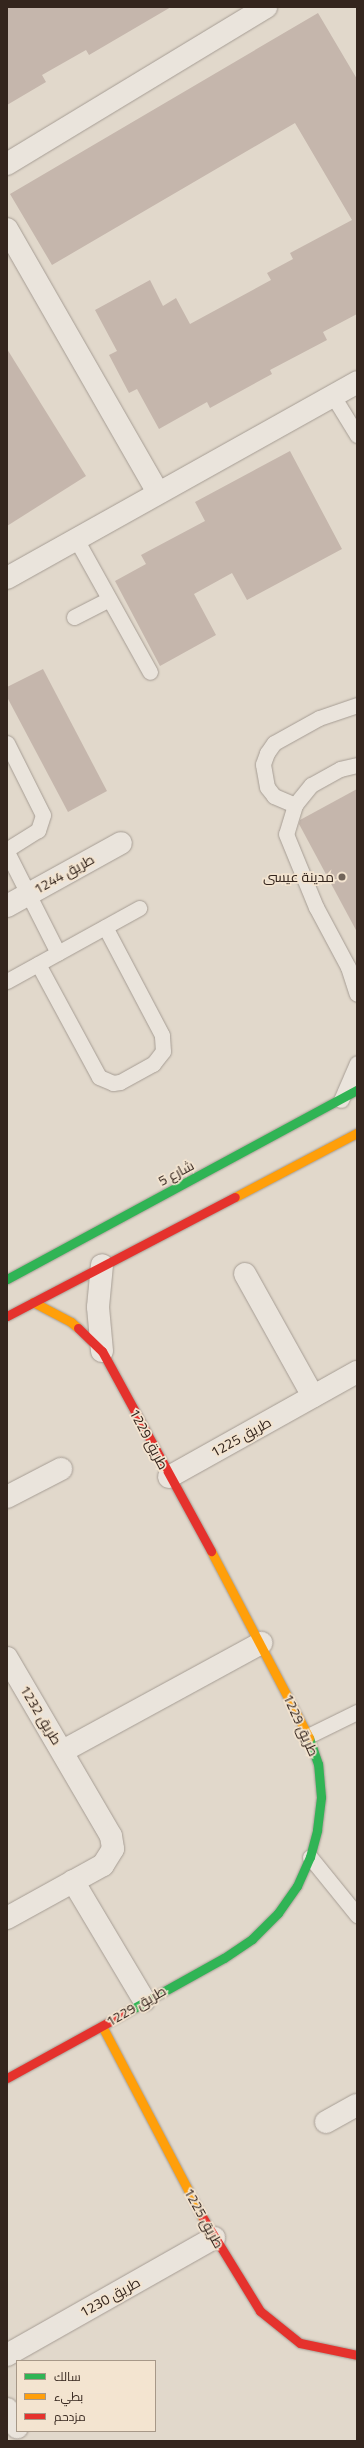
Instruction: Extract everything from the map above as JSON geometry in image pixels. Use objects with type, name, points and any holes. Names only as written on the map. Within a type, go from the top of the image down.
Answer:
[{"type":"street","points":[[7,164],[266,7]]},
{"type":"street","points":[[7,229],[158,494]]},
{"type":"street","points":[[7,578],[357,382]]},
{"type":"street","name":"طريق 1244","points":[[7,906],[121,843]]},
{"type":"street","name":"شارع 5","points":[[7,1279],[357,1090]]},
{"type":"street","points":[[7,1316],[357,1133]]},
{"type":"street","name":"طريق 1229","points":[[102,1265],[98,1307],[102,1351]]},
{"type":"street","points":[[245,1274],[313,1396]]},
{"type":"street","name":"طريق 1229","points":[[7,2078],[102,2026],[144,2000],[224,1958],[252,1939],[278,1913],[297,1886],[310,1857],[317,1830],[321,1797],[318,1764],[308,1736],[261,1643],[169,1477],[102,1351],[71,1322],[33,1302]]},
{"type":"street","name":"طريق 1225","points":[[169,1477],[357,1372]]},
{"type":"street","points":[[7,1497],[61,1469]]},
{"type":"street","points":[[63,1752],[261,1643]]},
{"type":"street","name":"طريق 1232","points":[[7,1658],[63,1752],[113,1842],[113,1849],[108,1861],[7,1918]]},
{"type":"street","points":[[73,1881],[144,2000]]},
{"type":"street","name":"طريق 1225","points":[[102,2026],[214,2238],[260,2311],[300,2343],[357,2354]]},
{"type":"street","points":[[326,2122],[357,2105]]},
{"type":"street","name":"طريق 1230","points":[[7,2355],[214,2238]]},
{"type":"street","points":[[7,2410],[16,2425]]},
{"type":"street","points":[[20,2432],[25,2441]]},
{"type":"lane","points":[[334,396],[357,435]]},
{"type":"lane","points":[[76,539],[150,672]]},
{"type":"lane","points":[[74,616],[109,599]]},
{"type":"lane","points":[[295,805],[274,796],[267,787],[262,764],[266,753],[274,744],[319,718],[357,705]]},
{"type":"lane","points":[[7,743],[43,815],[38,830],[7,848]]},
{"type":"lane","points":[[357,765],[340,769],[311,786],[295,805],[286,834],[316,907],[348,967],[357,994]]},
{"type":"lane","points":[[7,852],[58,953]]},
{"type":"lane","points":[[7,981],[139,908]]},
{"type":"lane","points":[[38,964],[99,1077],[113,1083],[120,1082],[153,1064],[163,1051],[162,1035],[105,927]]},
{"type":"lane","points":[[341,1100],[357,1062]]},
{"type":"lane","points":[[308,1736],[357,1712]]},
{"type":"lane","points":[[310,1857],[357,1915]]},
{"type":"building","points":[[7,7],[171,7],[89,55],[86,50],[42,75],[46,82],[7,105]]},
{"type":"building","points":[[318,13],[357,79],[357,314],[323,332],[327,340],[270,370],[272,374],[210,408],[207,402],[159,429],[137,389],[129,393],[109,355],[117,351],[95,310],[150,280],[163,306],[176,298],[190,324],[271,280],[267,273],[293,259],[290,253],[352,220],[295,123],[52,265],[10,194]]},
{"type":"building","points":[[7,349],[86,476],[7,526]]},
{"type":"building","points":[[290,451],[342,549],[247,600],[232,573],[194,594],[216,635],[160,666],[115,581],[146,564],[141,555],[205,521],[195,502]]},
{"type":"building","points":[[43,669],[107,791],[68,812],[7,697],[7,687]]},
{"type":"building","name":"مدينة عيسى","points":[[357,789],[357,932],[299,824],[300,820]]},
{"type":"traffic: fast","points":[[7,1279],[357,1090]]},
{"type":"traffic: fast","points":[[125,2013],[224,1958],[252,1939],[278,1913],[297,1886],[310,1857],[317,1830],[321,1797],[318,1764],[309,1738]]},
{"type":"traffic: slow","points":[[235,1197],[357,1133]]},
{"type":"traffic: slow","points":[[33,1302],[71,1322],[78,1328]]},
{"type":"traffic: slow","points":[[211,1551],[309,1738]]},
{"type":"traffic: slow","points":[[102,2026],[203,2218]]},
{"type":"traffic: jam","points":[[7,1316],[235,1197]]},
{"type":"traffic: jam","points":[[78,1328],[102,1351],[211,1551]]},
{"type":"traffic: jam","points":[[7,2078],[125,2013]]},
{"type":"traffic: jam","points":[[203,2218],[260,2311],[300,2343],[357,2355]]},
{"type":"place","name":"مدينة عيسى","points":[[342,877]]}]
